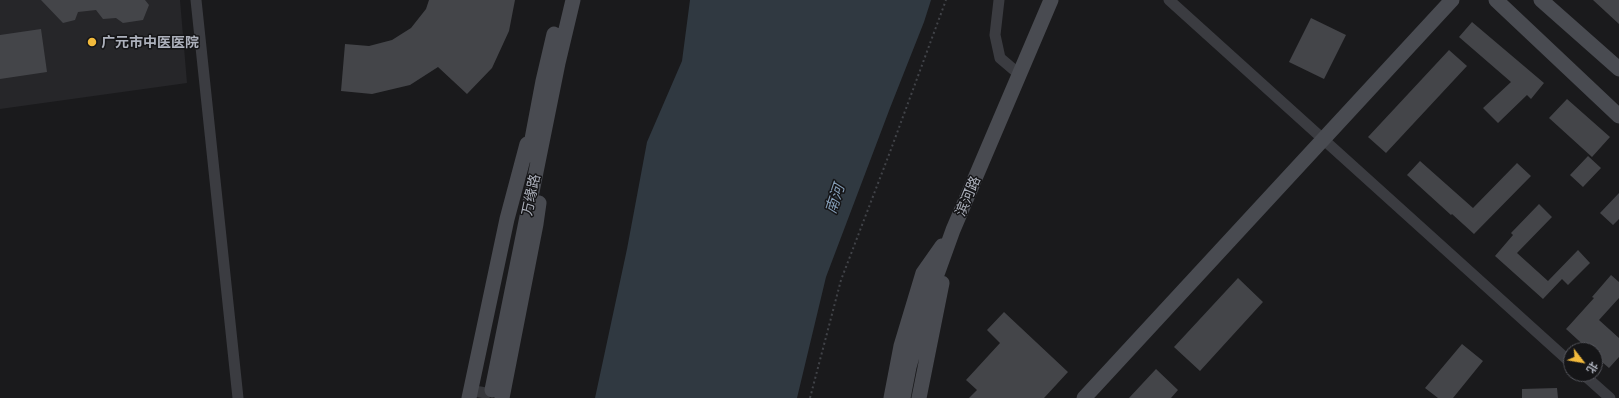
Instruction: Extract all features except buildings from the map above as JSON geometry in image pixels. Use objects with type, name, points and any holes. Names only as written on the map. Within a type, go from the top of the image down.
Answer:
[{"type":"street","points":[[196,0],[238,398]]},
{"type":"street","name":"万缘路","points":[[493,392],[502,300],[543,81],[563,0]]},
{"type":"street","points":[[493,392],[536,224],[558,63],[573,0]]},
{"type":"street","points":[[999,0],[995,35],[1000,58],[1020,75]]},
{"type":"street","name":"滨河路","points":[[903,398],[909,366],[929,298],[953,230],[1051,0]]},
{"type":"street","points":[[1169,0],[1563,356]]},
{"type":"street","points":[[1084,398],[1452,0]]},
{"type":"street","points":[[1496,0],[1619,116]]},
{"type":"street","points":[[1541,0],[1619,69]]},
{"type":"street","points":[[469,398],[507,219],[543,81]]},
{"type":"street","points":[[891,398],[901,346],[923,273],[953,230]]},
{"type":"street","points":[[919,398],[953,230]]},
{"type":"street","points":[[1592,382],[1610,398]]},
{"type":"path","points":[[810,398],[841,280],[946,0]]},
{"type":"shaded area","name":"广元市中医医院","points":[[0,0],[180,0],[187,83],[0,109]]},
{"type":"water","name":"南河","points":[[690,0],[931,0],[924,22],[826,277],[797,398],[595,398],[627,249],[647,142],[682,61]]},
{"type":"tunnel","points":[[482,398],[484,387]]},
{"type":"place","name":"广元市中医医院","points":[[92,42]]}]
